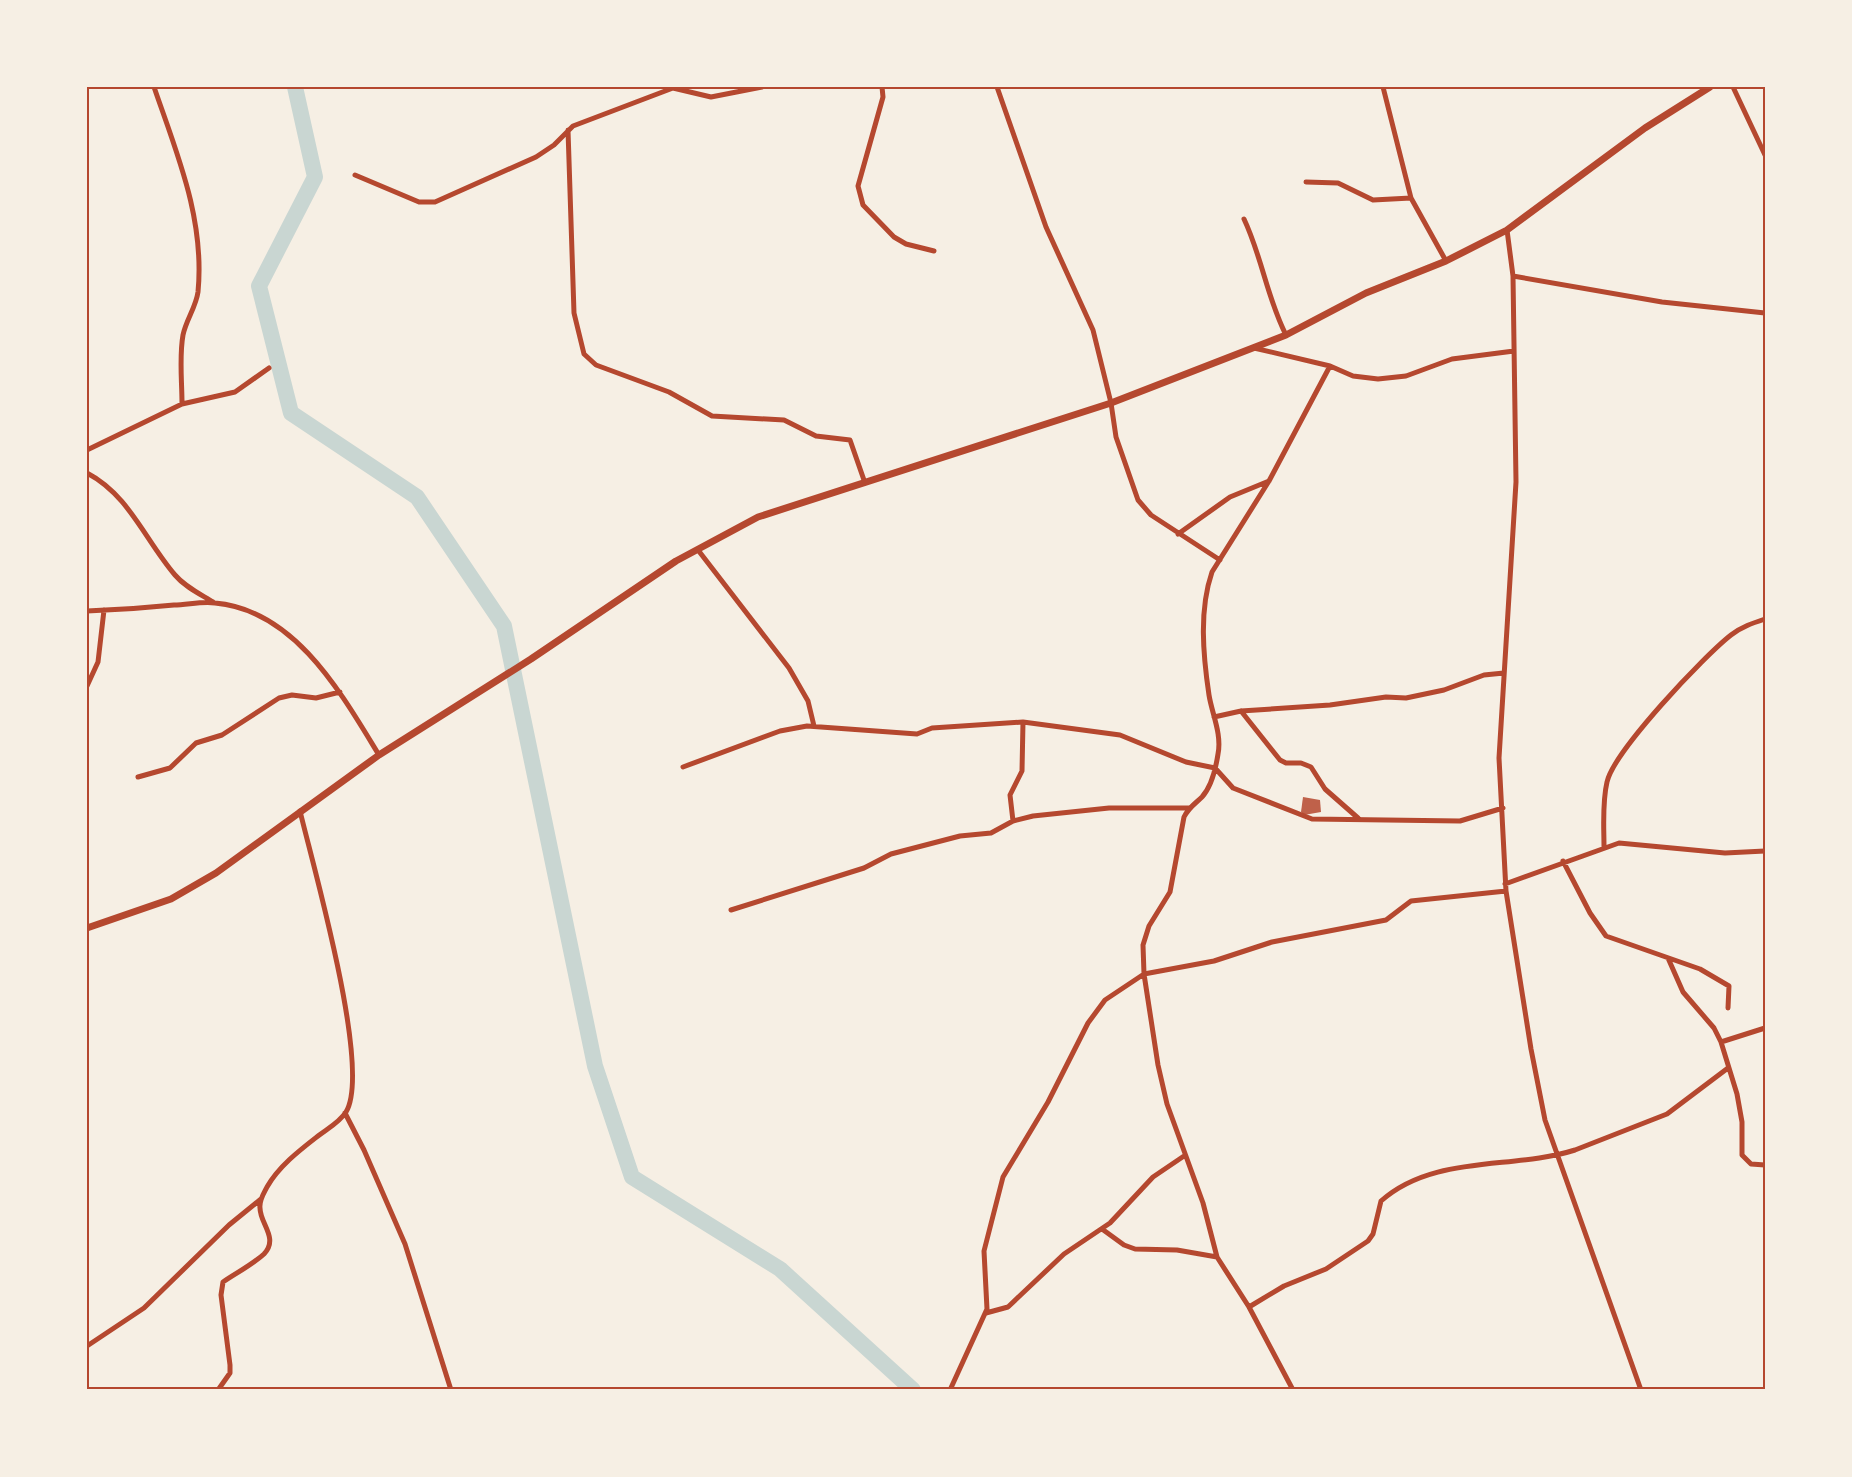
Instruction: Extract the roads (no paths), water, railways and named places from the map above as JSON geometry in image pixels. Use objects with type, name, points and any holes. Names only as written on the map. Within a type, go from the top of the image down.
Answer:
[{"type":"street","points":[[154,87],[183,171],[195,217],[199,246],[198,292],[184,332],[181,349],[182,404]]},
{"type":"street","points":[[355,176],[419,202],[435,202],[536,157],[554,145],[568,130],[673,88],[711,97],[762,87]]},
{"type":"street","points":[[882,87],[883,97],[858,186],[862,205],[894,237],[906,244],[934,251]]},
{"type":"street","points":[[997,87],[1046,227],[1093,330],[1111,404],[1116,437],[1138,500],[1151,514],[1178,534],[1220,560]]},
{"type":"street","points":[[1383,87],[1397,150],[1411,198],[1446,261]]},
{"type":"street","points":[[87,928],[171,899],[216,873],[379,755],[531,659],[675,561],[758,517],[1111,404],[1286,335],[1366,293],[1446,261],[1508,230],[1645,128],[1710,87]]},
{"type":"street","points":[[1733,87],[1765,155]]},
{"type":"street","points":[[568,130],[574,313],[584,354],[596,365],[669,392],[712,416],[784,420],[816,436],[850,440],[865,483]]},
{"type":"street","points":[[1306,182],[1338,183],[1374,200],[1411,198]]},
{"type":"street","points":[[1244,219],[1260,259],[1276,315],[1286,335]]},
{"type":"street","points":[[1508,230],[1513,276],[1516,482],[1500,758],[1505,888],[1536,1082],[1545,1120],[1559,1155],[1579,1221],[1624,1335],[1641,1390]]},
{"type":"street","points":[[1513,276],[1662,302],[1765,314]]},
{"type":"street","points":[[1252,348],[1330,366],[1353,376],[1378,380],[1397,378],[1452,359],[1514,351]]},
{"type":"street","points":[[1293,1390],[1249,1306],[1217,1257],[1207,1213],[1184,1156],[1167,1104],[1158,1065],[1144,974],[1143,945],[1149,926],[1170,892],[1184,817],[1189,808],[1208,789],[1215,768],[1219,743],[1209,696],[1204,602],[1212,572],[1269,481],[1330,366]]},
{"type":"street","points":[[87,450],[182,404],[235,392],[269,368]]},
{"type":"street","points":[[87,473],[108,484],[132,511],[176,577],[214,603]]},
{"type":"street","points":[[1178,534],[1230,497],[1269,481]]},
{"type":"street","points":[[698,550],[789,668],[808,701],[814,726]]},
{"type":"street","points":[[87,611],[214,603],[245,610],[286,631],[340,692],[379,755]]},
{"type":"street","points":[[87,686],[98,662],[104,610]]},
{"type":"street","points":[[1604,847],[1607,782],[1620,755],[1659,709],[1721,644],[1742,628],[1765,619]]},
{"type":"street","points":[[1214,717],[1241,711],[1330,705],[1386,697],[1406,698],[1444,690],[1484,675],[1504,673]]},
{"type":"street","points":[[138,777],[170,768],[196,743],[222,735],[279,698],[292,695],[316,698],[340,692]]},
{"type":"street","points":[[1241,711],[1280,760],[1286,764],[1301,763],[1311,767],[1325,789],[1358,818]]},
{"type":"street","points":[[683,767],[780,731],[814,726],[917,734],[932,728],[1023,722],[1120,735],[1186,762],[1215,768],[1233,788],[1282,806],[1299,816],[1312,819],[1460,821],[1503,808]]},
{"type":"street","points":[[1013,820],[1010,795],[1022,771],[1023,722]]},
{"type":"street","points":[[731,910],[864,868],[891,854],[960,836],[991,833],[1013,820],[1057,812],[1099,808],[1189,808]]},
{"type":"street","points":[[218,1390],[230,1373],[220,1288],[223,1282],[266,1252],[270,1244],[270,1237],[260,1209],[261,1199],[268,1184],[287,1162],[345,1113],[352,1096],[354,1074],[338,967],[300,811]]},
{"type":"street","points":[[950,1390],[986,1313],[984,1251],[1004,1177],[1048,1102],[1098,1007],[1113,993],[1144,974],[1214,961],[1272,942],[1386,920],[1411,902],[1418,900],[1505,888],[1563,861],[1604,847],[1627,843],[1725,853],[1765,851]]},
{"type":"street","points":[[1563,861],[1590,913],[1606,936],[1700,969],[1729,986],[1728,1008]]},
{"type":"street","points":[[1668,958],[1683,992],[1714,1028],[1721,1042],[1737,1094],[1742,1122],[1742,1155],[1751,1164],[1765,1165]]},
{"type":"street","points":[[1721,1042],[1765,1028]]},
{"type":"street","points":[[1249,1306],[1284,1286],[1326,1269],[1368,1241],[1373,1234],[1382,1201],[1420,1178],[1487,1162],[1559,1155],[1667,1114],[1728,1068]]},
{"type":"street","points":[[345,1113],[364,1150],[405,1244],[451,1390]]},
{"type":"street","points":[[986,1313],[1008,1307],[1064,1254],[1102,1229],[1153,1177],[1184,1156]]},
{"type":"street","points":[[87,1346],[144,1308],[229,1225],[261,1199]]},
{"type":"street","points":[[1102,1229],[1124,1245],[1135,1249],[1177,1250],[1217,1257]]},
{"type":"waterway","points":[[295,87],[315,177],[259,286],[291,413],[417,497],[504,626],[595,1066],[632,1177],[780,1269],[913,1390]]}]
